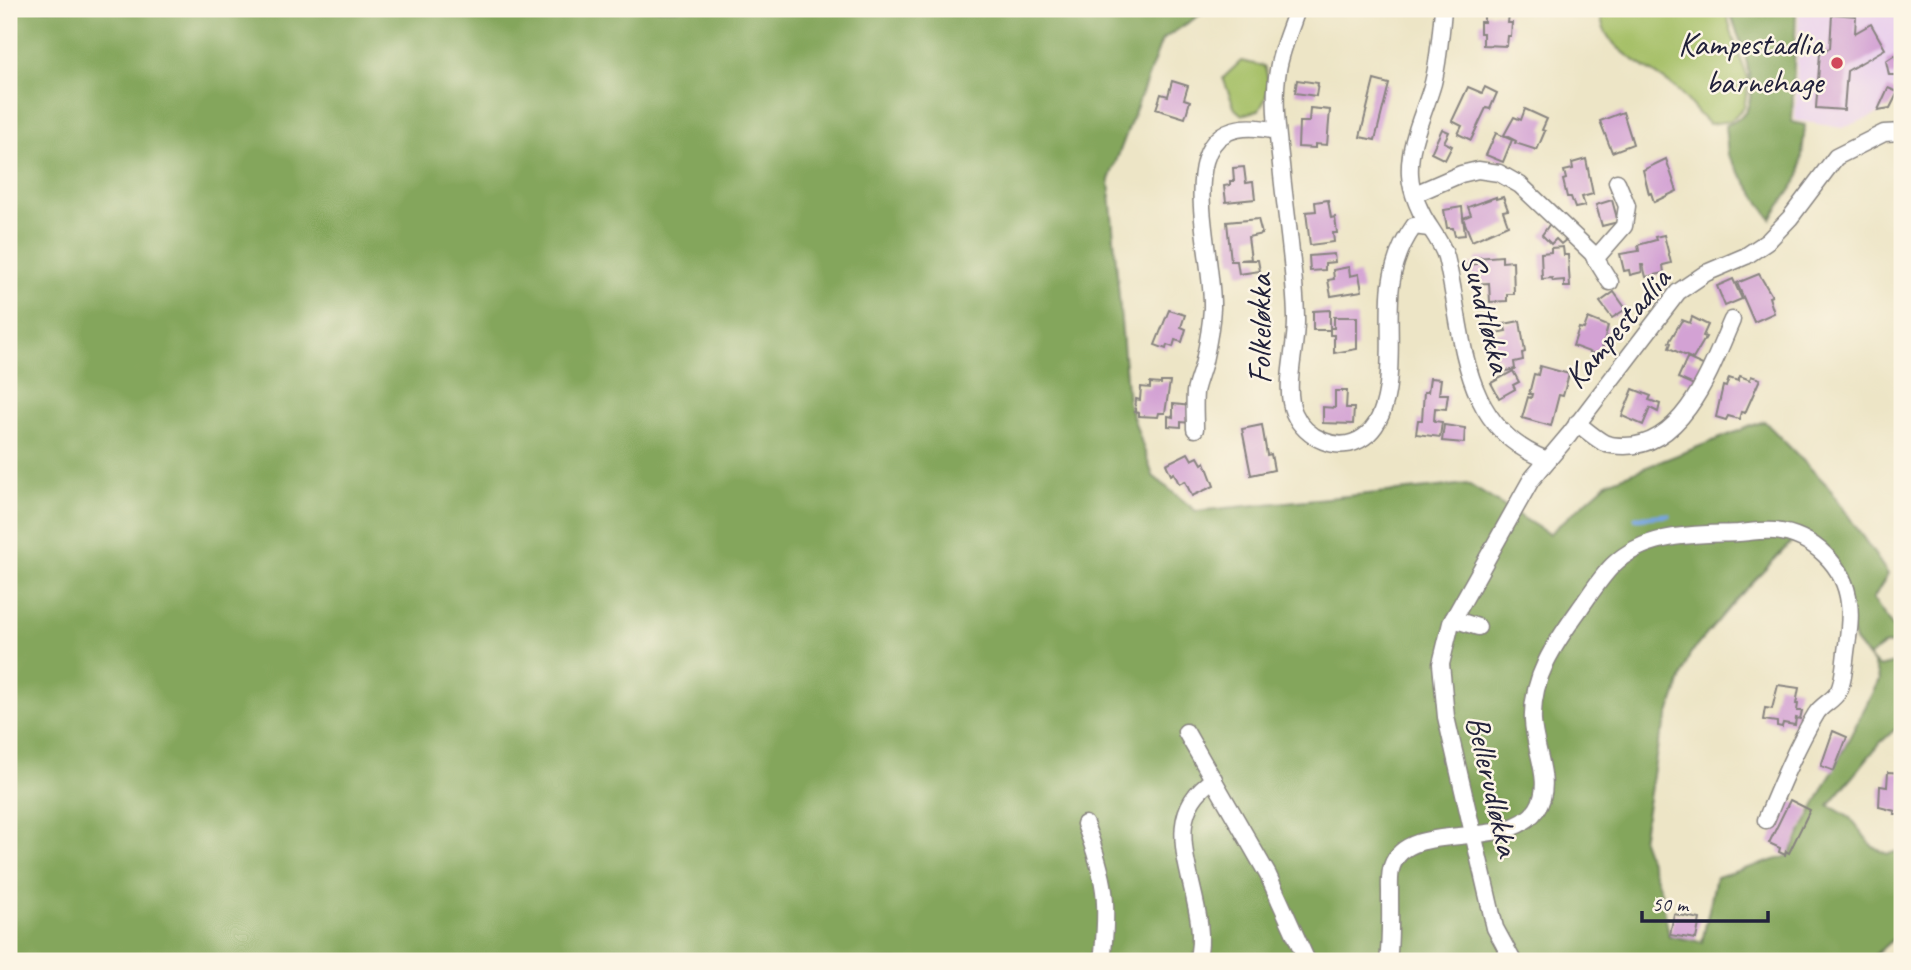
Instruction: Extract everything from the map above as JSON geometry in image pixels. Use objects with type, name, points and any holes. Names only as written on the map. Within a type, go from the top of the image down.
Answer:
[{"type":"street","name":"Sundtløkka","points":[[1443,13],[1434,79],[1415,135],[1410,175],[1419,208],[1445,255],[1470,379],[1479,400],[1501,431],[1521,449],[1547,460]]},
{"type":"street","name":"Folkeløkka","points":[[1295,16],[1278,70],[1276,131],[1296,318],[1295,353],[1288,394],[1294,415],[1308,434],[1326,443],[1345,445],[1363,438],[1375,426],[1386,398],[1390,361],[1390,287],[1397,254],[1414,226],[1429,228]]},
{"type":"street","name":"Folkeløkka","points":[[1195,429],[1196,390],[1211,324],[1212,290],[1201,184],[1202,165],[1208,150],[1227,132],[1243,127],[1276,131]]},
{"type":"street","name":"Kampestadlia","points":[[1531,480],[1678,292],[1706,273],[1746,256],[1767,242],[1790,218],[1836,157],[1853,146],[1884,133],[1902,132]]},
{"type":"street","points":[[1415,194],[1469,172],[1478,170],[1499,173],[1520,184],[1595,259],[1610,282]]},
{"type":"street","points":[[1595,259],[1624,226],[1628,206],[1618,181]]},
{"type":"street","name":"Kampestadlia","points":[[1577,423],[1605,443],[1614,446],[1639,446],[1662,436],[1685,413],[1712,368],[1732,320]]},
{"type":"street","name":"Bellerudløkka","points":[[1513,961],[1495,929],[1446,717],[1441,664],[1453,620],[1531,480]]},
{"type":"street","points":[[1388,961],[1390,874],[1396,856],[1415,842],[1518,825],[1537,809],[1544,786],[1533,723],[1534,701],[1545,660],[1601,579],[1620,559],[1643,545],[1677,537],[1762,531],[1789,534],[1812,544],[1830,559],[1839,572],[1849,600],[1849,630],[1839,691],[1817,712],[1766,820]]},
{"type":"street","points":[[1453,620],[1478,627]]},
{"type":"street","points":[[1186,732],[1268,875],[1307,961]]},
{"type":"street","points":[[1197,961],[1200,938],[1198,912],[1182,830],[1193,799],[1214,779]]},
{"type":"street","points":[[1085,824],[1102,870],[1106,895],[1107,922],[1102,961]]},
{"type":"shaded area","points":[[1799,9],[1902,9],[1902,42],[1899,43],[1895,55],[1900,75],[1879,114],[1842,128],[1795,120]]},
{"type":"green space","points":[[9,9],[1209,9],[1162,40],[1109,180],[1128,402],[1153,476],[1196,511],[1468,484],[1549,534],[1608,482],[1764,421],[1828,486],[1888,574],[1873,599],[1899,636],[1902,635],[1902,641],[1884,645],[1868,657],[1879,667],[1902,661],[1902,723],[1880,743],[1829,805],[1850,818],[1873,847],[1888,854],[1902,850],[1902,931],[1868,961],[9,961]],"holes":[[[1800,533],[1827,547],[1855,641],[1873,663],[1879,680],[1789,856],[1716,877],[1702,942],[1669,936],[1661,892],[1642,840],[1658,745],[1690,654],[1734,602]]]},
{"type":"green space","points":[[1601,9],[1725,9],[1749,81],[1744,107],[1730,121],[1709,124],[1675,88],[1616,46],[1602,23]]},
{"type":"green space","points":[[1729,9],[1796,9],[1792,122],[1805,125],[1800,176],[1771,219],[1728,155],[1725,126],[1738,119],[1747,109],[1751,86],[1746,59]]},
{"type":"green space","points":[[1241,61],[1264,66],[1268,83],[1267,94],[1259,110],[1242,115],[1235,109],[1223,78]]},
{"type":"building","points":[[1484,13],[1509,14],[1508,23],[1512,23],[1507,46],[1483,45],[1480,22],[1484,22]]},
{"type":"building","points":[[1832,14],[1856,16],[1855,33],[1871,24],[1885,49],[1847,71],[1844,110],[1816,108],[1820,53],[1830,48]]},
{"type":"building","points":[[1895,55],[1900,75],[1889,75],[1886,61]]},
{"type":"building","points":[[1297,80],[1318,83],[1316,96],[1295,93]]},
{"type":"building","points":[[1374,80],[1389,84],[1375,140],[1360,137]]},
{"type":"building","points":[[1172,81],[1188,86],[1184,99],[1190,101],[1185,118],[1156,109],[1161,94],[1168,96]]},
{"type":"building","points":[[1468,87],[1482,93],[1485,87],[1497,93],[1490,109],[1486,108],[1471,140],[1458,134],[1462,126],[1452,121]]},
{"type":"building","points":[[1888,88],[1898,92],[1890,108],[1878,110]]},
{"type":"building","points":[[1310,108],[1330,110],[1327,145],[1315,144],[1315,148],[1298,147],[1299,122],[1309,122]]},
{"type":"building","points":[[1525,109],[1547,119],[1537,150],[1515,143],[1516,141],[1504,135],[1514,117],[1521,120]]},
{"type":"building","points":[[1623,112],[1633,144],[1612,152],[1600,121]]},
{"type":"building","points":[[1442,129],[1449,132],[1444,142],[1452,146],[1445,160],[1431,153]]},
{"type":"building","points":[[1496,133],[1512,140],[1503,162],[1486,155]]},
{"type":"building","points":[[1586,159],[1593,194],[1582,197],[1585,206],[1575,208],[1571,197],[1567,197],[1564,171],[1573,169],[1572,163]]},
{"type":"building","points":[[1666,159],[1677,191],[1654,202],[1651,193],[1649,194],[1643,170]]},
{"type":"building","points":[[1244,167],[1246,183],[1253,182],[1255,199],[1226,202],[1224,186],[1234,181],[1233,168]]},
{"type":"building","points":[[1503,197],[1508,210],[1503,211],[1508,225],[1472,241],[1463,218],[1471,215],[1468,207]]},
{"type":"building","points":[[1328,200],[1331,218],[1335,217],[1337,233],[1333,233],[1334,242],[1310,245],[1306,212],[1316,211],[1315,202]]},
{"type":"building","points":[[1612,200],[1618,222],[1602,226],[1596,205]]},
{"type":"building","points":[[1462,207],[1465,235],[1455,236],[1453,228],[1447,228],[1444,210]]},
{"type":"building","points":[[1258,219],[1262,234],[1248,237],[1251,259],[1240,260],[1258,260],[1260,271],[1239,274],[1237,261],[1231,261],[1227,222]]},
{"type":"building","points":[[1551,222],[1567,239],[1561,244],[1556,239],[1551,244],[1542,235]]},
{"type":"building","points":[[1664,235],[1671,263],[1663,265],[1664,273],[1646,277],[1643,265],[1642,272],[1630,275],[1629,270],[1624,271],[1620,254],[1639,251],[1638,245]]},
{"type":"building","points":[[1563,247],[1564,255],[1568,255],[1570,287],[1564,287],[1564,280],[1542,279],[1541,253],[1551,252],[1551,248]]},
{"type":"building","points":[[1334,254],[1335,262],[1325,263],[1325,270],[1310,271],[1309,256]]},
{"type":"building","points":[[1502,256],[1502,262],[1513,261],[1514,294],[1507,294],[1507,301],[1490,302],[1489,283],[1469,284],[1468,265],[1476,264],[1476,258]]},
{"type":"building","points":[[1349,267],[1350,276],[1359,274],[1362,291],[1331,296],[1328,280],[1334,279],[1333,270]]},
{"type":"building","points":[[1759,274],[1772,296],[1769,297],[1774,313],[1754,322],[1737,283]]},
{"type":"building","points":[[1733,279],[1742,299],[1725,306],[1717,286]]},
{"type":"building","points":[[1614,292],[1626,309],[1612,318],[1600,302]]},
{"type":"building","points":[[1169,310],[1185,315],[1181,327],[1186,329],[1182,342],[1175,340],[1173,347],[1167,345],[1166,349],[1155,345]]},
{"type":"building","points":[[1330,310],[1330,330],[1313,330],[1313,311]]},
{"type":"building","points":[[1334,317],[1357,317],[1357,349],[1334,353],[1334,335],[1330,335],[1330,328],[1334,328]]},
{"type":"building","points":[[1692,317],[1708,325],[1703,336],[1706,337],[1693,359],[1669,348],[1669,342],[1682,320],[1690,323]]},
{"type":"building","points":[[1588,318],[1608,326],[1600,356],[1573,346],[1579,328],[1584,329]]},
{"type":"building","points":[[1520,321],[1525,352],[1522,353],[1523,360],[1514,362],[1515,369],[1502,372],[1499,357],[1495,358],[1490,334],[1506,331],[1504,324]]},
{"type":"building","points":[[1687,358],[1705,366],[1696,386],[1678,378]]},
{"type":"building","points":[[1540,366],[1569,374],[1563,396],[1559,395],[1551,426],[1522,418],[1528,397],[1531,398],[1532,394],[1529,394],[1534,374],[1538,375]]},
{"type":"building","points":[[1513,371],[1519,382],[1513,385],[1515,389],[1499,398],[1491,383]]},
{"type":"building","points":[[1740,376],[1750,380],[1751,376],[1760,379],[1745,413],[1741,412],[1739,419],[1728,416],[1726,420],[1716,417],[1723,386],[1726,387],[1729,378],[1738,381]]},
{"type":"building","points":[[1430,378],[1441,379],[1439,394],[1448,394],[1446,409],[1435,408],[1434,421],[1442,422],[1440,437],[1416,434],[1418,420],[1422,420],[1424,392],[1428,392]]},
{"type":"building","points":[[1170,382],[1165,413],[1159,413],[1158,417],[1139,416],[1139,413],[1135,412],[1141,387],[1150,388],[1150,383]]},
{"type":"building","points":[[1633,389],[1651,396],[1649,400],[1660,404],[1658,412],[1650,408],[1643,425],[1622,416]]},
{"type":"building","points":[[1335,391],[1347,391],[1346,408],[1354,408],[1353,424],[1323,423],[1323,407],[1335,408]]},
{"type":"building","points":[[1173,404],[1191,406],[1190,423],[1181,422],[1181,427],[1168,426],[1168,416],[1173,417]]},
{"type":"building","points":[[1262,425],[1267,455],[1271,454],[1274,470],[1251,475],[1242,429]]},
{"type":"building","points":[[1444,425],[1465,428],[1464,443],[1442,441]]},
{"type":"building","points":[[1188,453],[1192,460],[1198,457],[1202,464],[1205,462],[1214,486],[1192,496],[1185,481],[1179,484],[1166,464]]},
{"type":"building","points":[[1778,685],[1799,688],[1796,704],[1797,711],[1802,711],[1800,719],[1796,718],[1795,725],[1783,723],[1782,727],[1777,726],[1777,722],[1763,720],[1765,708],[1772,709]]},
{"type":"building","points":[[1833,731],[1847,737],[1834,771],[1821,766]]},
{"type":"building","points":[[1888,772],[1902,773],[1902,814],[1894,814],[1895,811],[1879,807],[1880,786],[1887,787]]},
{"type":"building","points":[[1790,800],[1810,810],[1789,853],[1786,851],[1785,855],[1779,852],[1780,848],[1769,843]]},
{"type":"building","points":[[1674,914],[1700,919],[1696,939],[1670,935]]},
{"type":"waterway","points":[[1636,518],[1668,515]]},
{"type":"place","name":"Kampestadlia barnehage","points":[[1837,63]]}]
